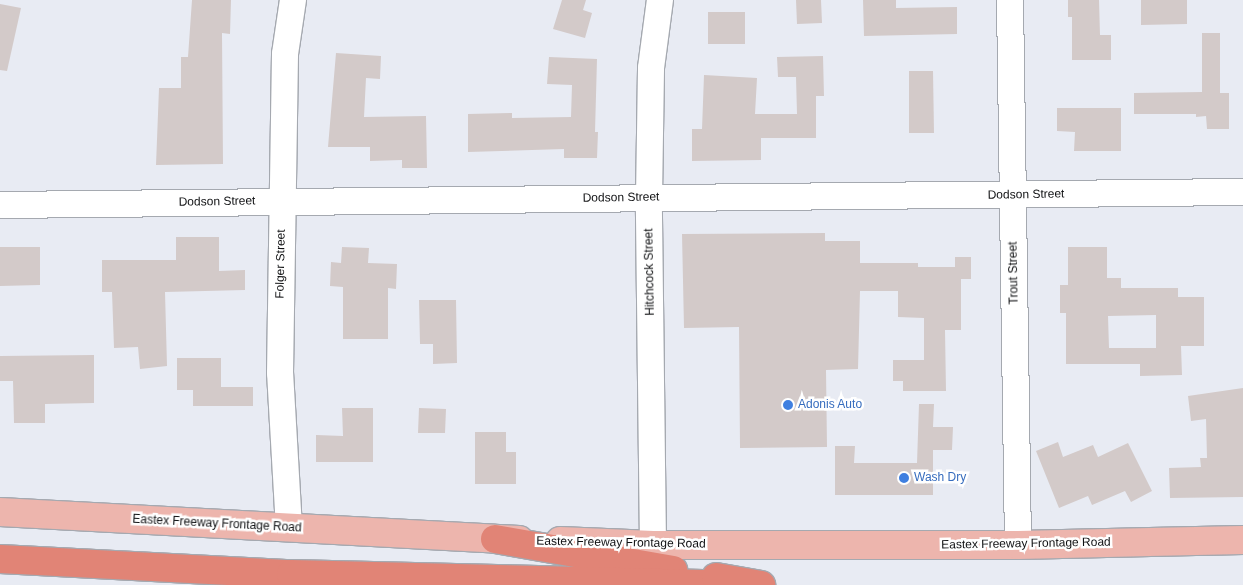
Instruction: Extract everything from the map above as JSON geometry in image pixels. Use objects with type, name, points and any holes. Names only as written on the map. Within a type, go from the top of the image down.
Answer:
[{"type":"highway","points":[[495,539],[761,585]]},
{"type":"highway","points":[[0,559],[291,574],[734,585]]},
{"type":"main road","name":"Eastex Freeway Frontage Road","points":[[0,512],[495,539],[653,545],[1018,545],[1243,540]]},
{"type":"street","name":"Folger Street","points":[[289,528],[280,373],[285,54],[293,0]]},
{"type":"street","name":"Hitchcock Street","points":[[653,545],[649,197],[651,68],[660,0]]},
{"type":"street","name":"Trout Street","points":[[1010,0],[1018,545]]},
{"type":"street","name":"Dodson Street","points":[[0,205],[1243,192]]},
{"type":"building","points":[[192,0],[231,0],[230,34],[222,33],[223,164],[156,165],[159,88],[181,88],[181,57],[188,57]]},
{"type":"building","points":[[562,0],[586,0],[583,10],[592,13],[585,38],[553,29]]},
{"type":"building","points":[[796,0],[821,0],[822,23],[797,24]]},
{"type":"building","points":[[863,0],[896,0],[896,8],[957,7],[957,34],[864,36]]},
{"type":"building","points":[[1068,0],[1099,0],[1100,35],[1111,35],[1111,60],[1072,60],[1072,17],[1068,17]]},
{"type":"building","points":[[1141,0],[1187,0],[1187,24],[1141,25]]},
{"type":"building","points":[[0,4],[21,8],[7,71],[0,70]]},
{"type":"building","points":[[708,12],[745,12],[745,44],[708,44]]},
{"type":"building","points":[[1202,33],[1220,33],[1220,93],[1229,93],[1229,129],[1207,129],[1206,116],[1196,117],[1196,114],[1134,114],[1134,93],[1202,92]]},
{"type":"building","points":[[336,53],[381,56],[380,79],[366,78],[364,117],[426,116],[427,168],[402,168],[402,160],[370,161],[370,147],[328,147]]},
{"type":"building","points":[[823,56],[824,96],[816,96],[816,138],[761,138],[761,160],[692,161],[692,129],[702,129],[704,75],[757,78],[755,114],[797,114],[796,77],[778,77],[777,57]]},
{"type":"building","points":[[549,57],[597,59],[595,132],[598,132],[597,158],[564,158],[564,149],[468,152],[468,114],[512,113],[512,118],[571,117],[572,85],[547,84]]},
{"type":"building","points":[[909,71],[933,71],[934,133],[909,133]]},
{"type":"building","points":[[1057,108],[1121,108],[1121,151],[1074,151],[1075,132],[1057,131]]},
{"type":"building","points":[[825,233],[825,241],[860,241],[860,263],[918,263],[918,267],[955,267],[955,257],[971,257],[971,279],[961,279],[961,330],[945,330],[946,391],[903,391],[903,381],[893,381],[893,360],[924,360],[924,318],[898,317],[898,291],[860,291],[858,369],[826,370],[827,447],[740,448],[739,327],[684,328],[682,234]]},
{"type":"building","points":[[176,237],[219,237],[219,271],[245,270],[245,290],[165,292],[167,366],[140,369],[138,347],[114,348],[112,292],[102,292],[102,260],[176,260]]},
{"type":"building","points":[[0,247],[40,247],[40,285],[0,286]]},
{"type":"building","points":[[342,247],[369,248],[368,263],[397,264],[396,289],[388,288],[388,339],[343,339],[343,287],[330,286],[331,262],[341,263]]},
{"type":"building","points":[[1068,247],[1107,247],[1107,278],[1121,278],[1121,288],[1178,288],[1178,297],[1204,297],[1204,346],[1181,346],[1182,375],[1140,376],[1140,364],[1066,364],[1066,313],[1060,313],[1060,285],[1068,285]],"holes":[[[1156,315],[1156,348],[1109,348],[1108,316]]]},
{"type":"building","points":[[419,300],[456,300],[457,363],[433,364],[433,344],[420,344]]},
{"type":"building","points":[[94,355],[94,403],[45,404],[45,423],[14,423],[13,381],[0,381],[0,356]]},
{"type":"building","points":[[177,358],[221,358],[221,387],[253,387],[253,406],[193,406],[193,390],[177,390]]},
{"type":"building","points":[[1243,388],[1243,497],[1170,498],[1169,468],[1201,467],[1200,458],[1207,458],[1206,419],[1191,421],[1188,396]]},
{"type":"building","points":[[919,404],[934,404],[933,427],[953,427],[952,450],[933,450],[933,495],[835,495],[835,446],[855,446],[854,463],[917,463]]},
{"type":"building","points":[[342,408],[373,408],[373,462],[316,462],[316,435],[343,436]]},
{"type":"building","points":[[419,408],[446,409],[445,433],[418,433]]},
{"type":"building","points":[[475,432],[506,432],[506,452],[516,452],[516,484],[475,484]]},
{"type":"building","points":[[1058,442],[1063,457],[1093,445],[1098,457],[1128,443],[1152,491],[1131,502],[1125,491],[1092,505],[1088,496],[1059,508],[1036,451]]},
{"type":"place","name":"Adonis Auto","points":[[788,405]]},
{"type":"place","name":"Wash Dry","points":[[904,478]]}]
